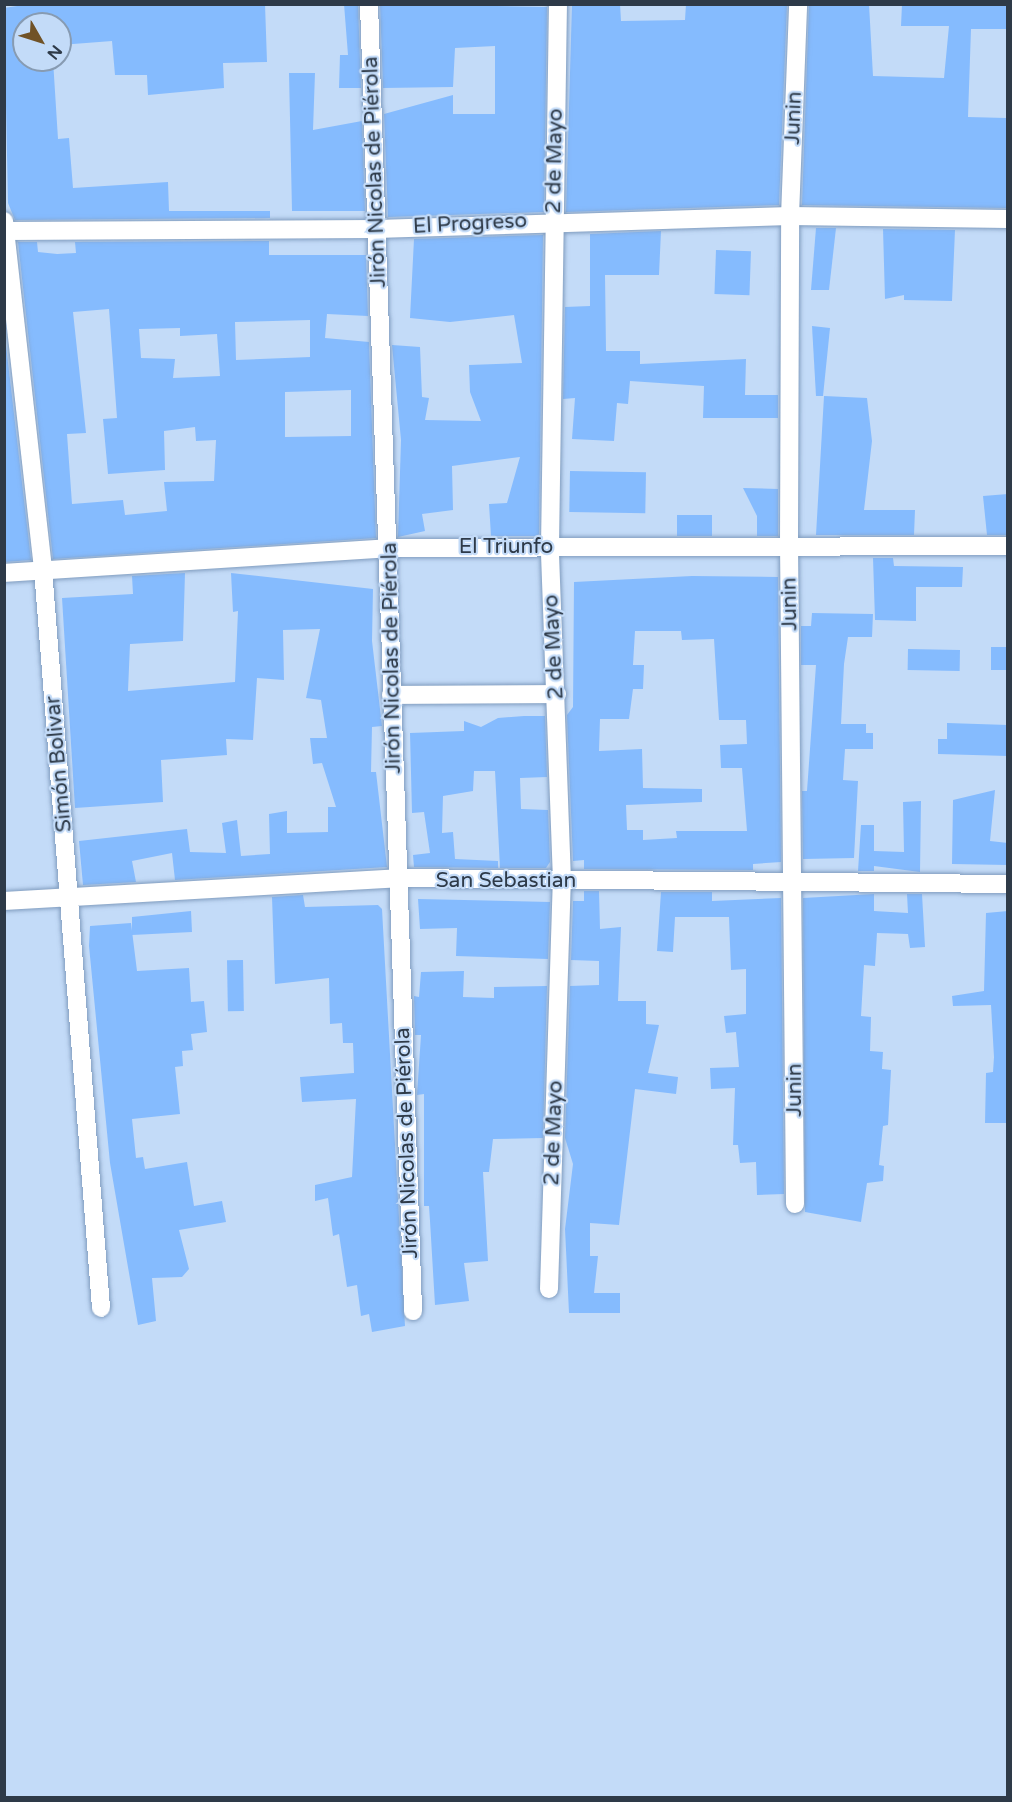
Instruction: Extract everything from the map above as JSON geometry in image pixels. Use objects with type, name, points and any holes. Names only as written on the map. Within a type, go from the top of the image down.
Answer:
[{"type":"street","name":"Jirón Nicolas de Piérola","points":[[369,4],[390,548],[391,695],[413,1311]]},
{"type":"street","name":"2 de Mayo","points":[[549,1289],[562,881],[550,547],[558,4]]},
{"type":"street","name":"Junin","points":[[795,1204],[794,886],[789,544],[790,216],[798,4]]},
{"type":"street","name":"El Progreso","points":[[5,227],[376,229],[554,219],[790,216],[1008,219]]},
{"type":"street","name":"Simón Bolivar","points":[[5,227],[43,569],[71,896],[101,1308]]},
{"type":"street","name":"El Triunfo","points":[[4,573],[390,548],[789,544],[1008,546]]},
{"type":"street","points":[[391,695],[557,694]]},
{"type":"street","name":"San Sebastian","points":[[4,901],[397,878],[794,886],[1008,884]]},
{"type":"building","points":[[30,4],[265,4],[267,62],[223,63],[224,88],[148,95],[147,75],[115,75],[112,41],[72,44],[72,12],[12,12],[12,72],[54,72],[58,139],[69,138],[73,188],[168,182],[169,211],[270,211],[270,218],[15,220],[8,203],[4,8]]},
{"type":"building","points":[[344,4],[358,4],[361,88],[339,88],[340,55],[348,55]]},
{"type":"building","points":[[380,4],[547,7],[544,212],[388,217],[384,114],[453,95],[453,114],[495,114],[495,46],[455,48],[453,87],[383,88]]},
{"type":"building","points":[[572,4],[620,4],[621,21],[685,20],[686,4],[787,4],[779,205],[566,212]]},
{"type":"building","points":[[809,4],[869,4],[873,76],[944,78],[949,26],[901,26],[902,4],[1008,4],[1008,29],[971,29],[968,117],[1006,118],[1006,208],[802,205]]},
{"type":"building","points":[[289,73],[315,73],[313,130],[362,121],[365,211],[292,211]]},
{"type":"building","points":[[816,228],[836,228],[829,290],[811,290]]},
{"type":"building","points":[[883,229],[955,230],[952,301],[904,300],[904,295],[885,299]]},
{"type":"building","points":[[661,231],[659,275],[605,275],[606,351],[640,351],[640,364],[746,359],[745,395],[778,395],[778,418],[703,418],[704,386],[630,381],[628,404],[617,403],[614,441],[572,439],[575,398],[563,399],[565,307],[590,306],[590,234]]},
{"type":"building","points":[[543,235],[539,536],[491,536],[489,504],[507,503],[520,457],[452,466],[453,510],[422,514],[425,531],[398,537],[401,440],[392,345],[420,347],[422,397],[429,398],[425,420],[481,421],[470,392],[469,365],[522,363],[514,315],[450,322],[410,318],[414,239]]},
{"type":"building","points":[[269,241],[269,255],[366,255],[368,316],[327,314],[325,338],[369,342],[376,538],[53,559],[18,242],[37,242],[38,252],[57,254],[76,253],[75,242]],"holes":[[[109,309],[117,418],[103,419],[108,474],[165,470],[164,431],[195,427],[196,441],[216,440],[214,481],[164,482],[167,511],[125,515],[123,500],[72,504],[67,434],[86,433],[73,312]],[[310,320],[310,357],[236,360],[235,322]],[[180,328],[180,336],[217,334],[220,376],[173,378],[175,359],[141,358],[139,329]],[[351,390],[351,436],[285,437],[285,392]]]},
{"type":"building","points":[[716,250],[751,251],[749,295],[714,294]]},
{"type":"building","points":[[812,326],[830,328],[823,396],[816,396]]},
{"type":"building","points":[[4,328],[31,560],[4,562]]},
{"type":"building","points":[[824,396],[867,398],[872,441],[864,510],[915,510],[914,535],[816,535]]},
{"type":"building","points":[[570,471],[646,472],[645,513],[569,512]]},
{"type":"building","points":[[743,488],[778,489],[778,536],[757,536],[757,516]]},
{"type":"building","points":[[1008,494],[1008,535],[987,535],[983,496]]},
{"type":"building","points":[[677,515],[712,515],[712,536],[677,536]]},
{"type":"building","points":[[873,558],[893,558],[894,566],[963,567],[962,587],[916,587],[916,621],[875,620]]},
{"type":"building","points":[[185,573],[183,641],[130,644],[128,691],[235,682],[238,611],[233,612],[231,573],[373,589],[372,641],[382,726],[372,727],[371,772],[376,772],[387,867],[175,880],[172,853],[132,861],[136,882],[83,885],[79,841],[187,829],[190,852],[226,853],[222,823],[237,820],[241,856],[270,854],[269,814],[287,811],[287,833],[328,832],[328,807],[336,807],[322,763],[313,764],[310,738],[327,738],[321,700],[306,698],[320,629],[283,630],[284,680],[257,678],[253,740],[226,739],[227,755],[161,760],[163,802],[75,808],[62,598],[133,594],[132,576]]},
{"type":"building","points":[[692,576],[778,577],[781,862],[753,864],[753,870],[584,869],[584,860],[573,861],[567,715],[573,707],[574,582]],"holes":[[[635,631],[681,631],[682,640],[714,639],[719,720],[746,720],[747,744],[720,745],[721,768],[742,768],[747,831],[676,831],[677,838],[643,840],[643,830],[627,830],[626,805],[702,802],[702,789],[643,788],[642,749],[599,751],[600,719],[629,719],[633,689],[643,689],[644,665],[633,665]]]},
{"type":"building","points":[[812,613],[873,614],[872,637],[848,637],[844,664],[841,724],[866,724],[866,733],[873,733],[873,749],[845,749],[843,780],[858,781],[854,858],[803,859],[802,791],[807,791],[816,665],[801,665],[801,626],[811,626]]},
{"type":"building","points":[[991,647],[1008,647],[1008,670],[991,670]]},
{"type":"building","points":[[908,649],[960,650],[960,671],[908,670]]},
{"type":"building","points":[[545,716],[547,777],[520,778],[521,809],[548,810],[550,862],[546,868],[500,868],[495,771],[474,771],[473,791],[443,796],[442,833],[453,832],[455,859],[498,861],[498,868],[414,867],[413,855],[430,853],[424,812],[412,813],[410,733],[464,731],[464,721],[481,727],[498,718]]},
{"type":"building","points":[[947,723],[1008,725],[1008,756],[938,754],[938,739],[947,739]]},
{"type":"building","points":[[995,790],[990,841],[1008,843],[1008,865],[952,864],[953,800]]},
{"type":"building","points":[[921,801],[920,872],[874,866],[874,871],[858,871],[861,825],[874,825],[874,851],[904,852],[903,802]]},
{"type":"building","points":[[584,891],[599,891],[600,929],[621,927],[618,1001],[646,1001],[646,1024],[659,1025],[648,1073],[678,1077],[676,1094],[635,1089],[619,1225],[590,1223],[590,1256],[598,1256],[594,1293],[620,1293],[620,1313],[569,1313],[565,1229],[573,1164],[565,1138],[570,986],[599,985],[599,961],[571,960],[573,901],[584,901]]},
{"type":"building","points":[[661,892],[712,892],[712,901],[781,898],[784,1194],[757,1195],[756,1162],[740,1163],[738,1145],[733,1145],[735,1088],[711,1089],[710,1068],[739,1067],[736,1032],[726,1033],[724,1016],[746,1014],[746,969],[731,970],[729,917],[675,917],[673,952],[657,951]]},
{"type":"building","points":[[874,894],[874,911],[908,913],[907,894],[922,894],[925,947],[910,948],[908,934],[877,933],[875,966],[864,965],[861,1016],[871,1017],[870,1051],[883,1052],[882,1069],[891,1070],[888,1125],[883,1126],[879,1165],[884,1166],[883,1181],[867,1183],[861,1222],[805,1212],[803,898]]},
{"type":"building","points":[[303,895],[305,907],[378,905],[382,909],[405,1326],[372,1332],[369,1314],[361,1316],[357,1285],[347,1287],[339,1234],[333,1236],[328,1198],[315,1201],[315,1185],[352,1177],[356,1099],[302,1102],[300,1077],[354,1073],[353,1043],[343,1043],[342,1023],[330,1024],[329,978],[275,984],[272,897]]},
{"type":"building","points":[[418,899],[550,902],[548,959],[456,956],[457,928],[420,929]]},
{"type":"building","points":[[191,911],[192,932],[132,935],[132,917]]},
{"type":"building","points":[[1008,911],[1008,1123],[985,1123],[986,1073],[993,1072],[994,1057],[991,1005],[953,1006],[952,996],[984,991],[986,913]]},
{"type":"building","points":[[131,923],[137,971],[189,968],[191,1002],[204,1001],[207,1032],[191,1034],[193,1050],[182,1051],[183,1066],[175,1067],[180,1114],[132,1119],[136,1158],[143,1157],[145,1169],[187,1162],[194,1206],[222,1201],[226,1222],[179,1230],[189,1269],[182,1277],[152,1278],[156,1321],[138,1325],[110,1163],[89,946],[90,926]]},
{"type":"building","points":[[227,960],[243,960],[244,1011],[228,1011]]},
{"type":"building","points":[[464,971],[463,997],[494,998],[494,987],[547,986],[543,1138],[493,1139],[489,1172],[483,1172],[488,1261],[464,1263],[469,1301],[435,1305],[429,1206],[424,1206],[424,1094],[417,1095],[421,1035],[415,1035],[414,996],[419,997],[421,972]]}]
